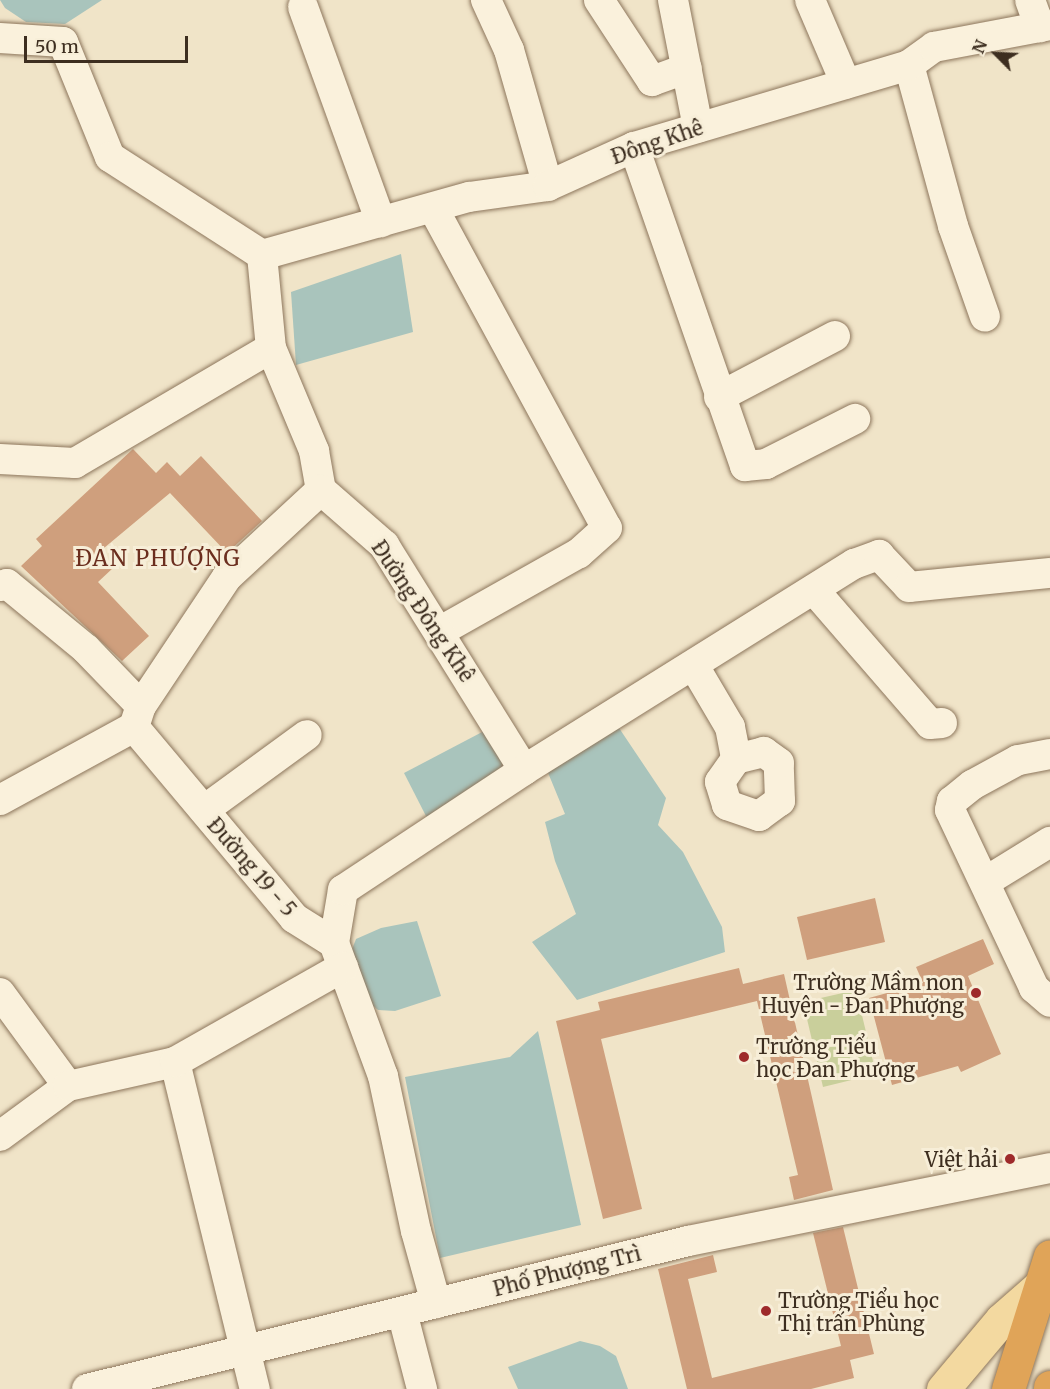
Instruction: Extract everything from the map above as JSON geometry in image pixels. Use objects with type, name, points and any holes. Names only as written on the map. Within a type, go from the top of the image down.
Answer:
[{"type":"highway","points":[[1008,1389],[1039,1295]]},
{"type":"main road","points":[[943,1389],[1039,1295]]},
{"type":"main road","points":[[970,1389],[1039,1295]]},
{"type":"street","points":[[486,0],[509,50],[548,186]]},
{"type":"street","points":[[598,0],[652,81],[687,68]]},
{"type":"street","points":[[673,0],[698,128]]},
{"type":"street","points":[[810,0],[846,84]]},
{"type":"street","points":[[303,7],[381,222]]},
{"type":"street","name":"Đông Khê","points":[[262,255],[469,197],[548,186],[634,147],[909,65],[934,47],[1040,18]]},
{"type":"street","points":[[0,38],[63,42],[110,157],[262,255],[271,348],[314,451],[321,490],[227,577],[138,717],[0,801]]},
{"type":"street","points":[[909,65],[953,226],[985,317]]},
{"type":"street","points":[[634,147],[719,397],[745,466],[766,464],[855,419]]},
{"type":"street","points":[[434,208],[607,528],[579,553],[439,632]]},
{"type":"street","points":[[719,397],[835,336]]},
{"type":"street","points":[[0,459],[75,463],[271,348]]},
{"type":"street","name":"Đường Đông Khê","points":[[321,490],[384,545],[524,770]]},
{"type":"street","points":[[436,1303],[416,1232],[383,1076],[339,955],[343,890],[524,770],[854,564],[879,555],[909,587],[1050,573]]},
{"type":"street","name":"Đường 19 - 5","points":[[0,585],[7,585],[86,649],[204,810],[294,918],[339,955]]},
{"type":"street","points":[[814,590],[930,724],[942,723]]},
{"type":"street","points":[[694,666],[730,726],[736,759]]},
{"type":"street","points":[[204,810],[307,735]]},
{"type":"street","points":[[1050,754],[1018,760],[972,785],[952,801],[950,810],[1034,988],[1050,1002]]},
{"type":"street","points":[[993,877],[1050,842]]},
{"type":"street","points":[[0,1136],[68,1086],[175,1062],[339,955]]},
{"type":"street","points":[[0,993],[68,1086]]},
{"type":"street","points":[[175,1062],[248,1349],[255,1389]]},
{"type":"street","name":"Phố Phượng Trì","points":[[87,1389],[688,1241],[1050,1168]]},
{"type":"street","points":[[402,1312],[422,1389]]},
{"type":"green space","points":[[856,990],[876,1074],[823,1087],[803,1002]]},
{"type":"water","points":[[0,0],[102,0],[65,24],[26,22],[5,8]]},
{"type":"water","points":[[401,254],[413,332],[296,365],[291,292]]},
{"type":"water","points":[[613,719],[666,798],[658,825],[683,852],[722,927],[725,952],[577,1000],[532,942],[576,914],[555,861],[545,822],[565,814],[544,763]]},
{"type":"water","points":[[486,730],[508,768],[427,818],[404,773]]},
{"type":"water","points":[[417,921],[441,996],[395,1011],[378,1010],[371,1004],[351,952],[356,939],[381,928]]},
{"type":"water","points":[[538,1031],[581,1225],[440,1258],[405,1077],[510,1057]]},
{"type":"water","points":[[580,1341],[600,1346],[616,1356],[628,1389],[518,1389],[508,1367]]},
{"type":"building","points":[[133,449],[156,473],[167,462],[180,476],[201,456],[262,521],[227,553],[170,493],[98,553],[113,568],[98,582],[149,636],[122,661],[21,566],[42,546],[36,539]]},
{"type":"building","points":[[875,898],[885,942],[807,960],[797,917]]},
{"type":"building","points":[[983,939],[994,964],[968,976],[1001,1054],[961,1072],[958,1066],[892,1085],[869,998],[923,983],[916,967]]},
{"type":"building","points":[[739,968],[743,984],[784,974],[833,1190],[794,1200],[789,1177],[798,1175],[757,1001],[601,1039],[642,1209],[603,1219],[556,1021],[600,1010],[598,1002]]},
{"type":"building","points":[[843,1227],[874,1354],[850,1360],[854,1378],[811,1389],[687,1389],[658,1269],[713,1255],[717,1272],[688,1279],[712,1378],[841,1346],[813,1233]]},
{"type":"place","name":"Trường Mầm non Huyện - Đan Phượng","points":[[976,993]]},
{"type":"place","name":"Trường Tiểu học Đan Phượng","points":[[744,1057]]},
{"type":"place","name":"Việt hải","points":[[1010,1159]]},
{"type":"place","name":"Trường Tiểu học Thị trấn Phùng","points":[[766,1311]]},
{"type":"district","name":"ĐAN PHƯỢNG","points":[[158,559]]}]
